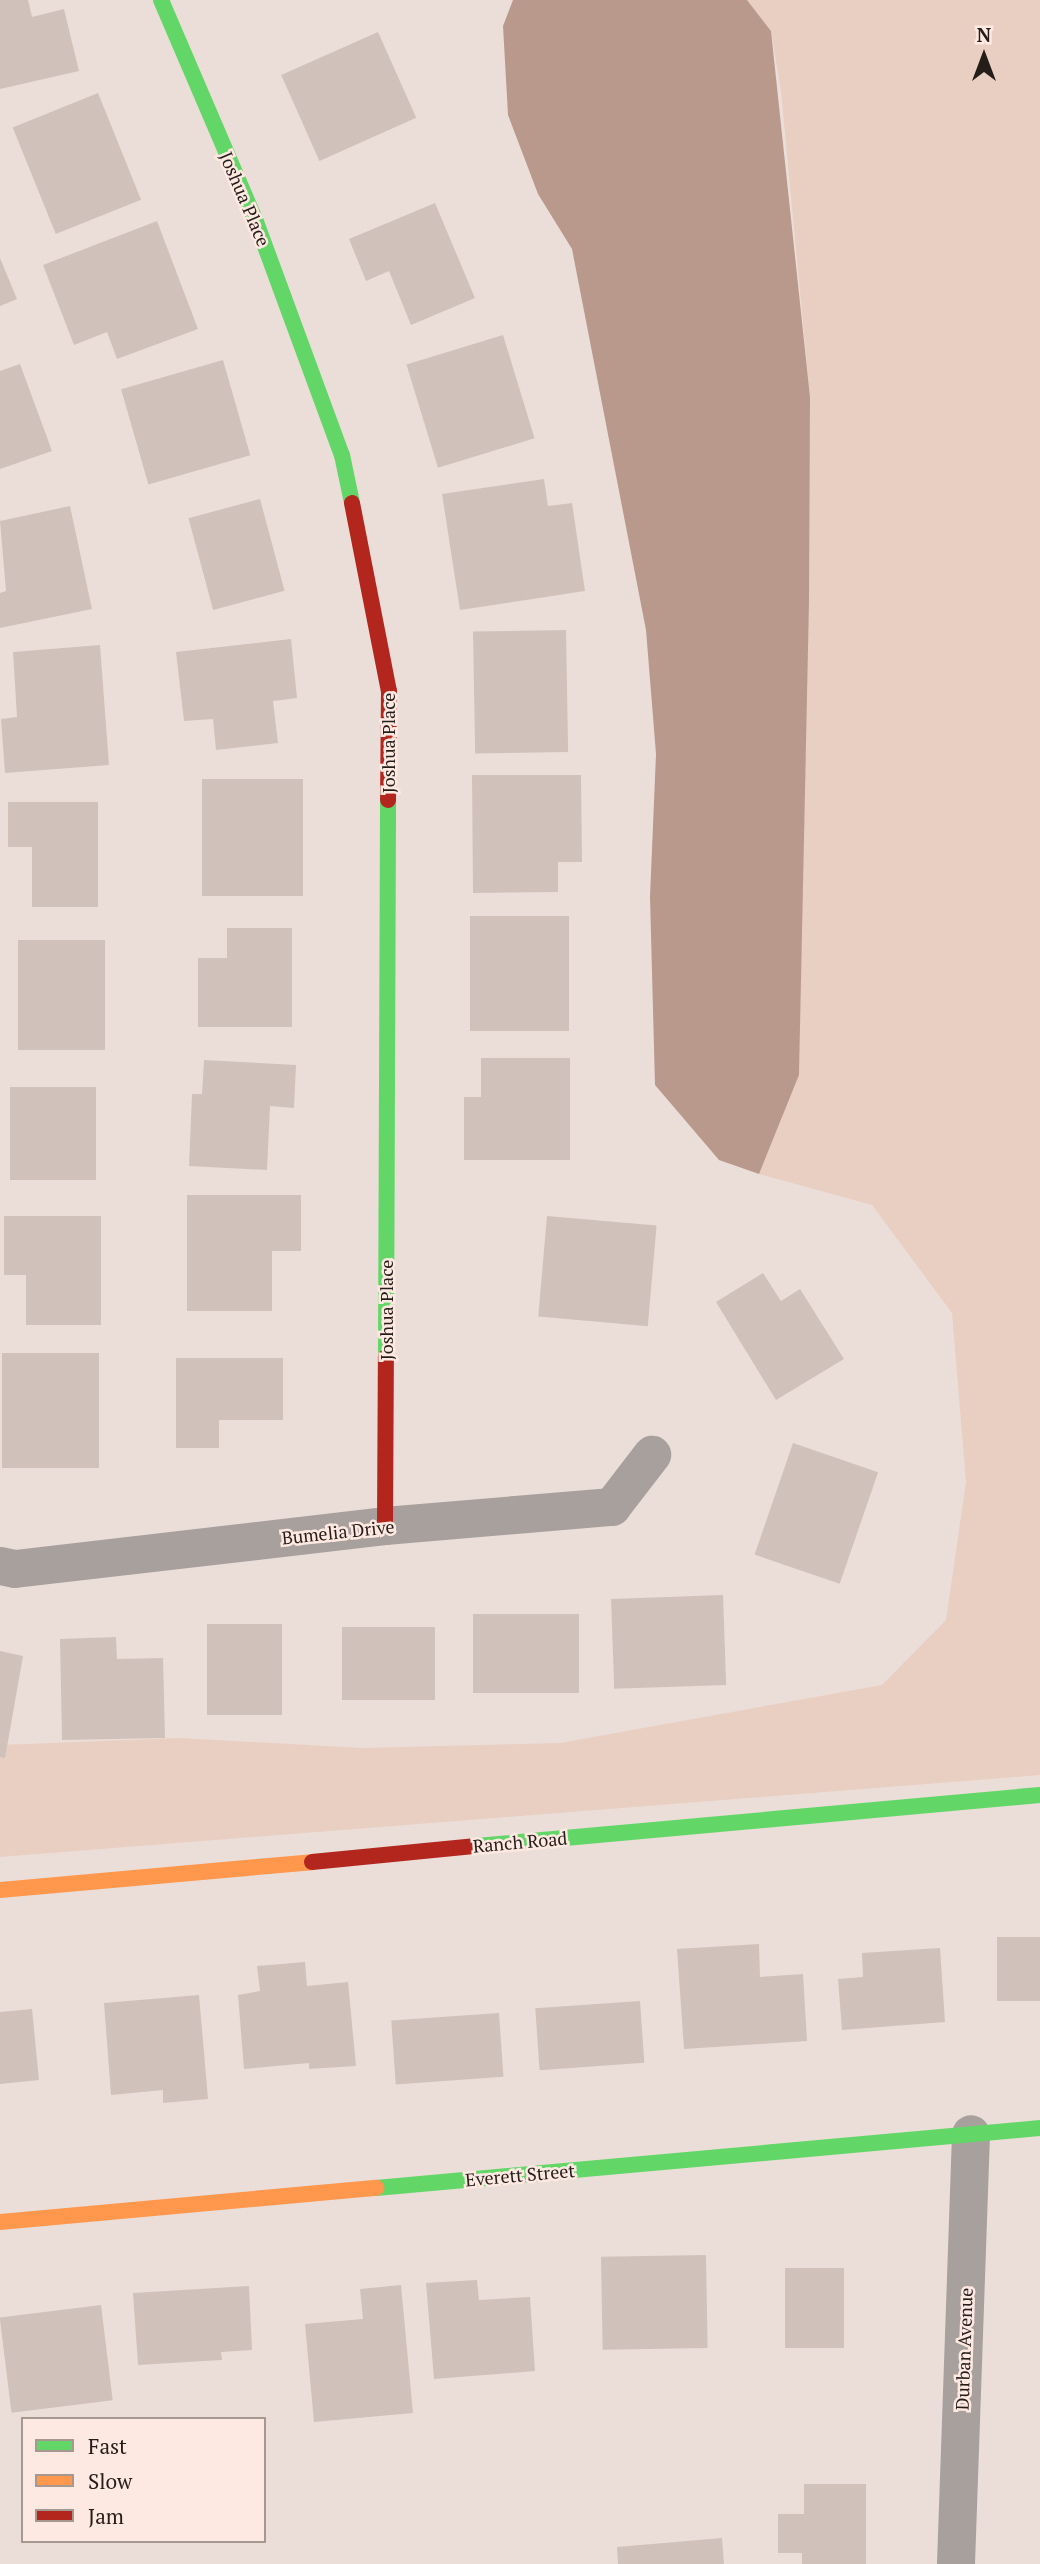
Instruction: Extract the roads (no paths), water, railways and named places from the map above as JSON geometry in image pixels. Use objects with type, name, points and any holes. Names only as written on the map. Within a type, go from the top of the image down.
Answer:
[{"type":"street","name":"Joshua Place","points":[[161,0],[255,219],[342,455],[389,691],[385,1526]]},
{"type":"street","name":"Bumelia Drive","points":[[0,1566],[15,1569],[385,1526],[612,1507],[652,1455]]},
{"type":"street","name":"Ranch Road","points":[[0,1890],[1040,1795]]},
{"type":"street","name":"Everett Street","points":[[0,2222],[1040,2128]]},
{"type":"street","name":"Durban Avenue","points":[[956,2564],[971,2134]]}]
